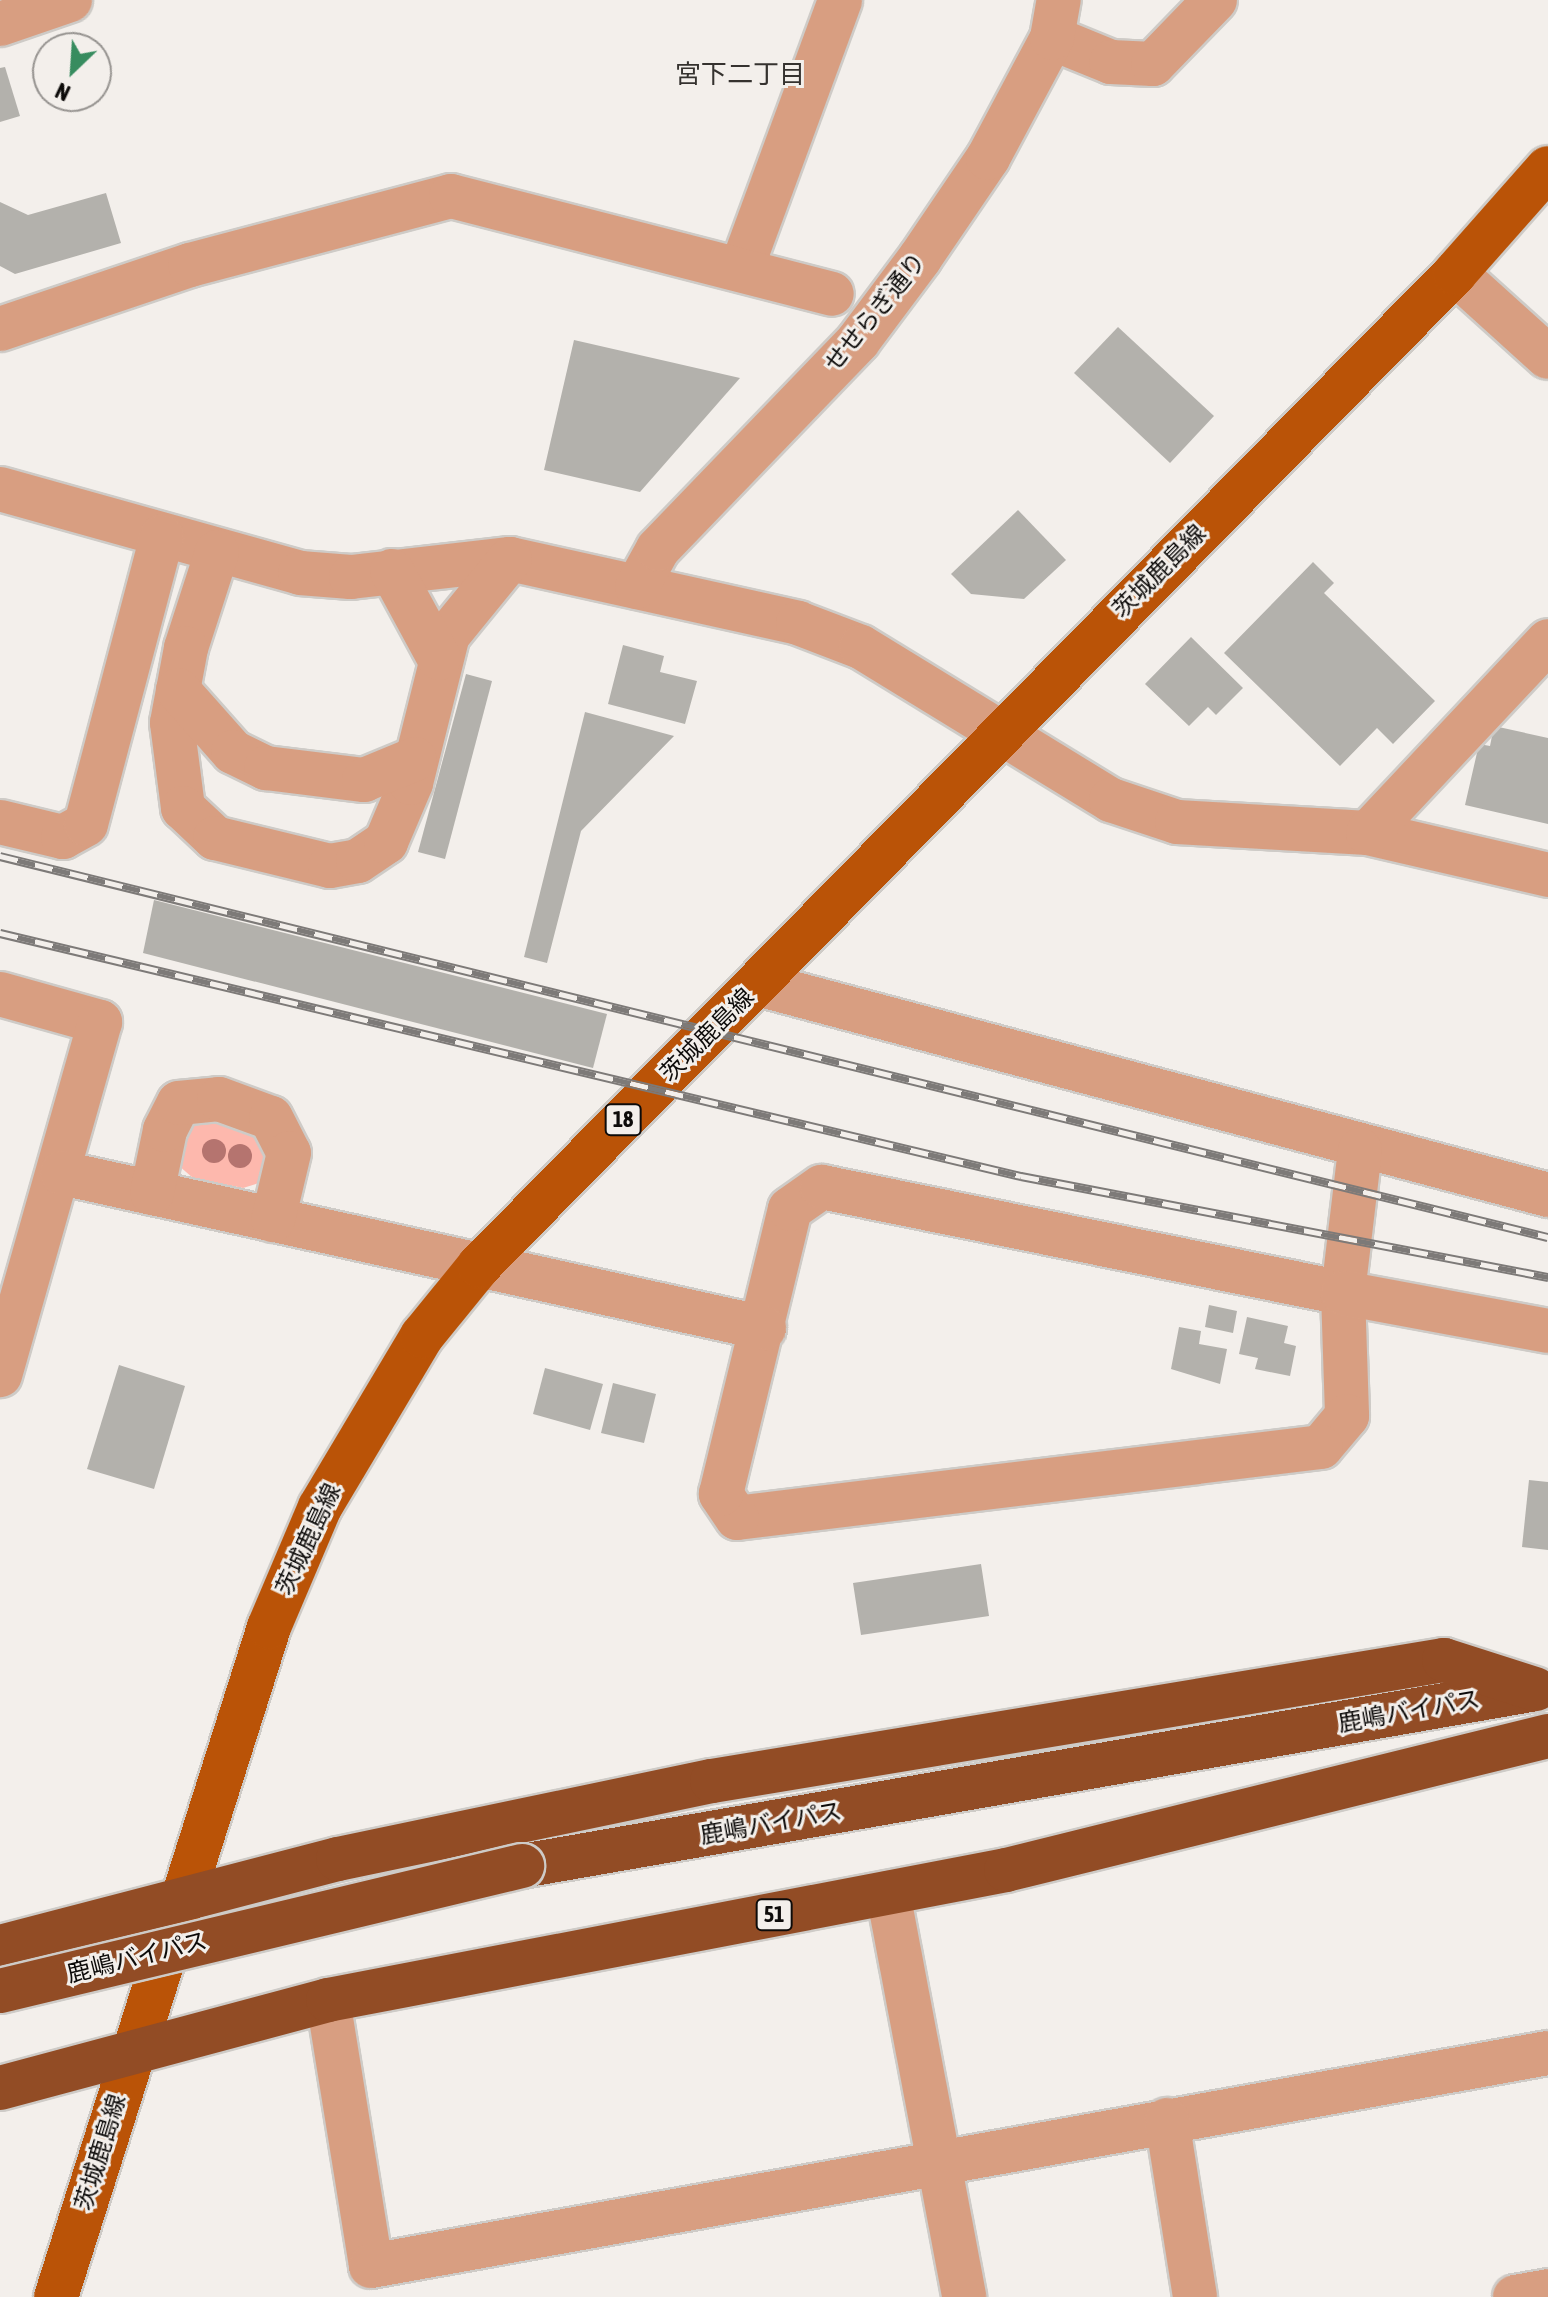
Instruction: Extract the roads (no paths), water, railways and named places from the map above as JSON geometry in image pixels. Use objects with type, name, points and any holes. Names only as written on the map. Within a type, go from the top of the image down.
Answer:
[{"type":"highway","points":[[0,1947],[338,1859],[712,1781],[1444,1660],[1541,1688]]},
{"type":"highway","name":"鹿嶋バイパス","points":[[0,1991],[522,1866],[1541,1688]]},
{"type":"highway","name":"51","points":[[0,2088],[328,2000],[888,1893],[1548,1736]]},
{"type":"main road","name":"茨城鹿島線","points":[[56,2297],[128,2054],[269,1627],[320,1507],[422,1336],[479,1266],[758,984],[996,734],[1455,273],[1548,168]]},
{"type":"street","points":[[0,24],[70,0]]},
{"type":"street","points":[[742,267],[840,0]]},
{"type":"street","points":[[1056,19],[1111,62],[1153,64],[1215,0]]},
{"type":"street","name":"せせらぎ通り","points":[[637,587],[658,549],[858,341],[988,158],[1056,19]]},
{"type":"street","points":[[0,329],[190,265],[451,196],[742,267],[832,294]]},
{"type":"street","points":[[1455,273],[1548,357]]},
{"type":"street","points":[[0,489],[162,537],[300,573],[392,571],[510,559],[798,623],[861,647],[1078,785],[1177,822],[1368,833],[1548,875]]},
{"type":"street","points":[[0,822],[63,837],[86,824],[162,537]]},
{"type":"street","points":[[217,552],[178,690],[175,781],[183,808],[215,838],[319,864],[358,861],[386,842],[415,759],[439,658],[461,613],[510,559]]},
{"type":"street","points":[[392,571],[439,658]]},
{"type":"street","points":[[1368,833],[1548,641]]},
{"type":"street","points":[[178,690],[233,752],[266,768],[364,780],[415,759]]},
{"type":"street","points":[[758,984],[1360,1150],[1548,1195]]},
{"type":"street","points":[[0,994],[100,1022],[62,1173],[0,1375]]},
{"type":"street","points":[[152,1193],[165,1130],[179,1103],[219,1099],[271,1118],[289,1153],[273,1220]]},
{"type":"street","points":[[1360,1150],[1343,1293],[1347,1416],[1321,1447],[737,1518],[721,1494],[764,1328],[790,1209],[822,1187],[1343,1293],[1548,1331]]},
{"type":"street","points":[[62,1173],[764,1328]]},
{"type":"street","points":[[888,1893],[943,2164],[964,2297]]},
{"type":"street","points":[[328,2000],[365,2282],[1167,2120],[1548,2053]]},
{"type":"street","points":[[1167,2120],[1195,2297]]},
{"type":"street","points":[[1515,2297],[1548,2291]]},
{"type":"railway","points":[[0,856],[1548,1237]]},
{"type":"railway","points":[[0,933],[1021,1176],[1548,1277]]},
{"type":"district","name":"宮下二丁目","points":[[740,75]]}]
